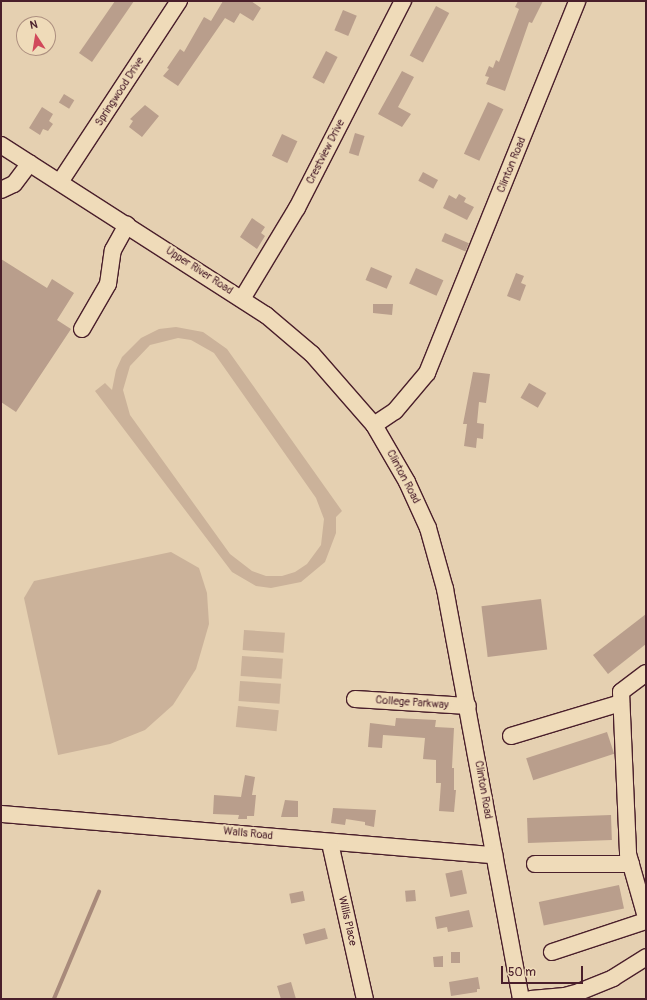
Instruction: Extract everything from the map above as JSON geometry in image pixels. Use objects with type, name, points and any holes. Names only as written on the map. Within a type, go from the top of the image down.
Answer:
[{"type":"street","name":"Springwood Drive","points":[[60,182],[179,1]]},
{"type":"street","name":"Crestview Drive","points":[[242,299],[297,208],[403,1]]},
{"type":"street","name":"Clinton Road","points":[[521,999],[468,706],[445,589],[428,528],[407,482],[374,425],[395,411],[427,374],[577,1]]},
{"type":"street","name":"Upper River Road","points":[[1,145],[266,315],[312,354],[374,425]]},
{"type":"street","points":[[1,190],[14,184],[30,163]]},
{"type":"street","points":[[82,329],[108,284],[113,250],[127,225]]},
{"type":"street","points":[[646,673],[621,692],[628,854],[646,917]]},
{"type":"street","name":"College Parkway","points":[[355,699],[468,706]]},
{"type":"street","points":[[511,736],[621,703]]},
{"type":"street","name":"Walls Road","points":[[1,814],[494,855]]},
{"type":"street","name":"Willis Place","points":[[330,842],[365,999]]},
{"type":"street","points":[[535,864],[631,864]]},
{"type":"street","points":[[552,952],[646,921]]},
{"type":"street","points":[[531,999],[591,992],[646,957]]},
{"type":"shaded area","points":[[176,327],[203,332],[227,349],[342,511],[336,517],[336,533],[325,562],[301,582],[271,588],[256,586],[232,572],[95,391],[105,383],[112,390],[116,370],[122,357],[141,338],[159,329]],"holes":[[[178,338],[191,340],[214,353],[316,498],[324,519],[321,545],[307,564],[295,572],[282,576],[266,576],[252,571],[230,554],[130,415],[123,390],[130,366],[150,345]]]},
{"type":"shaded area","points":[[171,552],[199,568],[207,593],[209,624],[196,669],[173,705],[145,730],[110,744],[58,755],[24,598],[34,581]]},
{"type":"shaded area","points":[[244,630],[285,633],[284,653],[243,650]]},
{"type":"shaded area","points":[[242,656],[283,659],[282,679],[241,676]]},
{"type":"shaded area","points":[[240,681],[281,684],[280,704],[239,701]]},
{"type":"shaded area","points":[[238,706],[279,710],[277,731],[236,727]]},
{"type":"building","points":[[115,1],[134,1],[92,62],[79,53]]},
{"type":"building","points":[[223,1],[251,1],[261,8],[253,21],[240,13],[234,23],[225,18],[178,86],[163,76],[169,69],[167,68],[180,49],[184,52],[204,17],[211,21]]},
{"type":"building","points":[[518,1],[543,1],[532,23],[529,22],[505,91],[486,84],[489,77],[485,76],[489,66],[493,68],[496,60],[499,62],[519,9],[515,7]]},
{"type":"building","points":[[436,6],[449,13],[423,62],[410,55]]},
{"type":"building","points":[[343,10],[357,16],[348,36],[334,30]]},
{"type":"building","points":[[326,51],[338,57],[324,84],[312,78]]},
{"type":"building","points":[[402,71],[414,77],[398,107],[411,114],[402,127],[378,114]]},
{"type":"building","points":[[64,94],[74,100],[69,109],[59,103]]},
{"type":"building","points":[[488,102],[503,109],[479,161],[464,154]]},
{"type":"building","points":[[145,105],[159,116],[142,137],[129,127],[133,121],[130,119]]},
{"type":"building","points":[[42,107],[53,114],[49,121],[53,124],[48,131],[43,129],[40,135],[29,128]]},
{"type":"building","points":[[355,133],[365,136],[358,156],[349,153]]},
{"type":"building","points":[[282,134],[297,141],[287,163],[272,156]]},
{"type":"building","points":[[423,172],[438,180],[433,189],[418,181]]},
{"type":"building","points":[[459,194],[466,198],[464,202],[474,207],[467,220],[443,208],[449,195],[456,199]]},
{"type":"building","points":[[252,218],[265,227],[261,233],[265,236],[257,249],[240,237]]},
{"type":"building","points":[[445,233],[469,243],[465,251],[441,241]]},
{"type":"building","points":[[1,259],[47,288],[52,279],[74,293],[57,320],[71,329],[16,412],[1,402]]},
{"type":"building","points":[[371,267],[392,276],[387,289],[366,280]]},
{"type":"building","points":[[416,268],[443,280],[436,296],[409,284]]},
{"type":"building","points":[[516,273],[524,276],[521,283],[526,285],[520,301],[507,296]]},
{"type":"building","points":[[373,304],[393,304],[392,315],[373,313]]},
{"type":"building","points":[[473,372],[490,374],[486,403],[479,402],[477,423],[484,424],[483,439],[477,438],[476,448],[464,446],[467,424],[463,424]]},
{"type":"building","points":[[529,383],[546,393],[538,408],[520,398]]},
{"type":"building","points":[[541,599],[547,650],[488,657],[481,606]]},
{"type":"building","points":[[646,614],[646,644],[608,674],[593,655]]},
{"type":"building","points":[[396,718],[436,720],[435,727],[454,728],[452,768],[454,768],[454,790],[456,790],[454,812],[439,811],[441,783],[436,783],[436,760],[423,759],[425,738],[383,735],[382,748],[368,747],[370,723],[395,726]]},
{"type":"building","points":[[607,732],[614,754],[533,780],[526,758]]},
{"type":"building","points":[[245,775],[255,777],[252,795],[256,795],[254,816],[247,816],[247,819],[238,819],[239,815],[213,814],[214,795],[241,797]]},
{"type":"building","points":[[285,800],[298,801],[298,817],[281,817]]},
{"type":"building","points":[[333,808],[376,810],[374,827],[365,825],[365,822],[346,819],[345,825],[331,823]]},
{"type":"building","points":[[611,815],[612,840],[528,843],[527,818]]},
{"type":"building","points":[[462,870],[467,893],[450,897],[445,874]]},
{"type":"building","points":[[619,885],[624,908],[544,926],[539,902]]},
{"type":"building","points":[[415,890],[416,901],[406,902],[405,891]]},
{"type":"building","points":[[303,891],[305,901],[291,903],[289,894]]},
{"type":"building","points":[[469,910],[473,927],[448,932],[447,927],[437,929],[435,917]]},
{"type":"building","points":[[325,928],[328,939],[306,945],[303,934]]},
{"type":"building","points":[[451,952],[460,952],[460,963],[451,963]]},
{"type":"building","points":[[443,956],[443,967],[434,967],[433,957]]},
{"type":"building","points":[[478,977],[480,989],[477,989],[477,992],[451,996],[449,982]]},
{"type":"building","points":[[291,982],[296,999],[281,999],[277,986]]},
{"type":"waterway","points":[[54,999],[99,892]]}]
